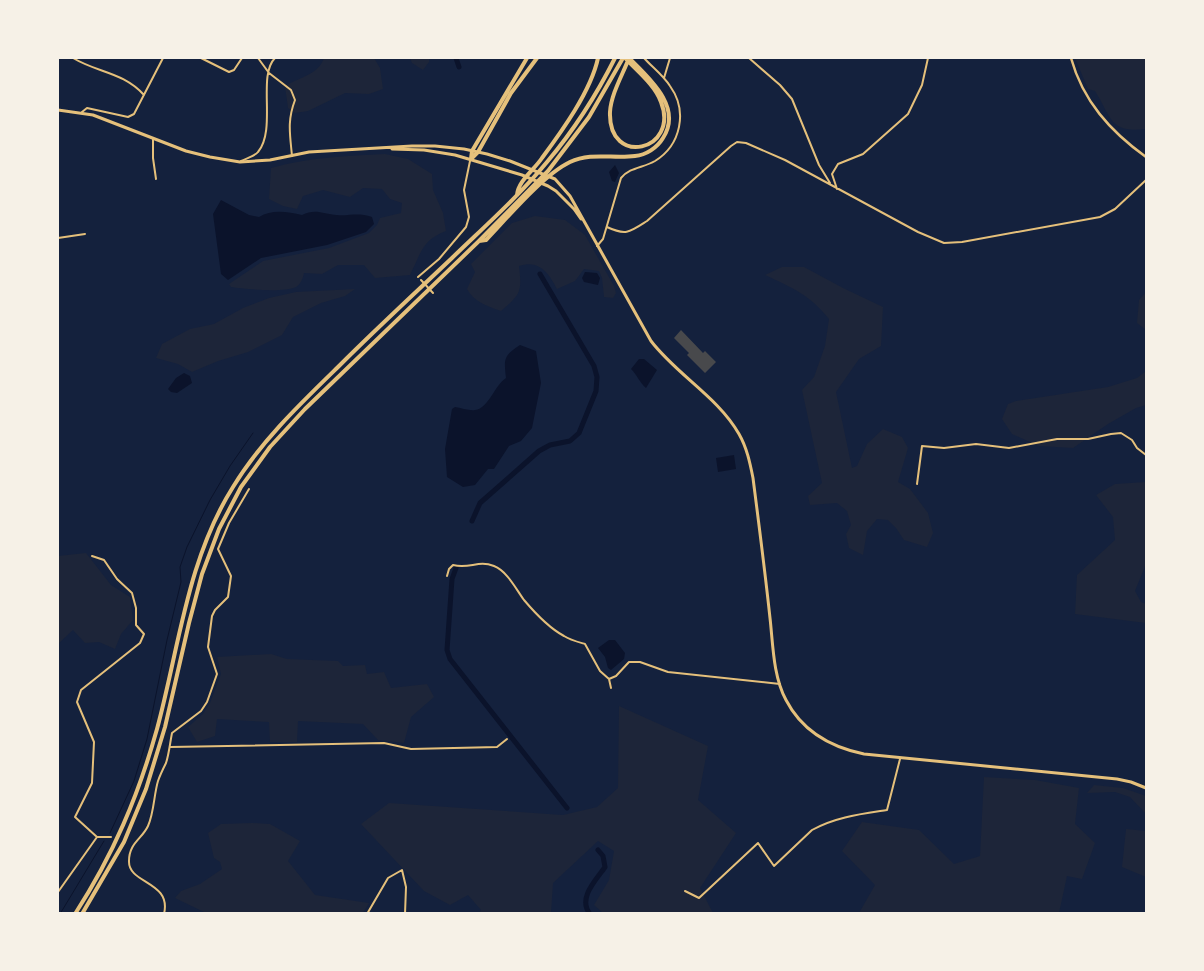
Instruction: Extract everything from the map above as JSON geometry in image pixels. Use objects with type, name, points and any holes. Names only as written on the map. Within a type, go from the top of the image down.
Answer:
[{"type":"highway","points":[[471,159],[472,151],[527,58]]},
{"type":"highway","points":[[471,159],[478,152],[511,93],[536,58]]},
{"type":"highway","points":[[517,195],[518,188],[541,160],[568,121],[592,78],[598,58]]},
{"type":"highway","points":[[75,914],[119,836],[139,786],[157,727],[181,623],[197,566],[218,513],[232,488],[248,464],[280,425],[356,349],[517,195],[547,162],[600,86],[615,58]]},
{"type":"highway","points":[[82,914],[124,842],[146,789],[165,727],[202,574],[219,529],[241,488],[270,447],[305,409],[479,241],[548,170],[569,146],[594,110],[624,58],[636,66],[662,103],[664,126],[657,139],[646,146],[632,148],[620,141],[614,134],[611,126],[611,106],[629,58],[662,93],[666,101],[667,130],[660,143],[642,155],[620,157],[591,156],[567,164],[558,169],[538,187],[486,240],[479,241]]},
{"type":"main road","points":[[58,110],[82,112],[186,151],[240,162],[265,161],[309,152],[435,146],[487,154],[555,179],[570,196],[589,232]]},
{"type":"main road","points":[[386,148],[424,150],[471,159],[522,175],[548,186],[574,209],[598,246],[651,341],[733,423],[748,456],[753,478],[774,650],[780,684],[785,698],[803,724],[824,741],[848,751],[900,758],[1117,779],[1146,788]]},
{"type":"street","points":[[74,58],[86,66],[117,75],[135,85],[144,96]]},
{"type":"street","points":[[82,112],[87,108],[128,117],[134,114],[163,58]]},
{"type":"street","points":[[201,58],[229,72],[234,70],[242,58]]},
{"type":"street","points":[[258,58],[268,73],[291,90],[295,100],[290,114],[289,128],[292,156]]},
{"type":"street","points":[[240,162],[257,153],[264,140],[268,73],[275,58]]},
{"type":"street","points":[[598,246],[603,239],[621,178],[628,171],[653,162],[661,156],[671,146],[677,136],[680,123],[679,106],[675,93],[664,78],[644,58]]},
{"type":"street","points":[[664,78],[670,58]]},
{"type":"street","points":[[749,58],[780,85],[792,99],[819,165],[826,180],[832,186]]},
{"type":"street","points":[[837,189],[832,174],[838,164],[863,154],[908,114],[922,85],[928,58]]},
{"type":"street","points":[[1071,58],[1080,85],[1095,111],[1118,135],[1146,157]]},
{"type":"street","points":[[153,138],[152,158],[156,179]]},
{"type":"street","points":[[607,227],[620,233],[633,231],[647,221],[737,142],[746,143],[785,160],[918,232],[944,243],[962,242],[1100,217],[1115,208],[1146,180]]},
{"type":"street","points":[[418,277],[439,259],[466,227],[469,217],[464,190],[471,159]]},
{"type":"street","points":[[58,238],[86,234]]},
{"type":"street","points":[[421,280],[433,293]]},
{"type":"street","points":[[917,484],[922,446],[944,448],[976,444],[1009,448],[1057,439],[1088,439],[1120,433],[1132,440],[1137,448],[1146,455]]},
{"type":"street","points":[[164,914],[166,905],[163,895],[134,873],[128,865],[129,854],[135,842],[148,826],[158,780],[166,762],[172,733],[201,712],[207,702],[217,674],[208,647],[212,616],[215,610],[228,597],[230,576],[218,549],[229,523],[249,489]]},
{"type":"street","points":[[92,556],[104,560],[117,579],[132,593],[136,608],[136,625],[144,634],[140,643],[81,690],[76,702],[94,742],[92,783],[76,817],[97,836],[111,837]]},
{"type":"street","points":[[447,576],[453,565],[466,567],[482,562],[496,566],[549,626],[564,636],[585,644],[600,671],[609,679],[611,688]]},
{"type":"street","points":[[609,679],[616,676],[629,662],[640,662],[668,672],[780,684]]},
{"type":"street","points":[[170,746],[384,743],[411,749],[497,747],[507,739]]},
{"type":"street","points":[[685,891],[699,898],[758,843],[774,866],[818,826],[831,821],[887,810],[900,758]]},
{"type":"street","points":[[58,892],[97,836]]},
{"type":"street","points":[[368,914],[388,878],[402,870],[406,887],[405,914]]},
{"type":"shaded area","points":[[324,58],[374,58],[380,68],[383,89],[369,94],[345,93],[308,111],[295,113],[288,108],[285,86],[313,72]]},
{"type":"shaded area","points":[[410,58],[429,58],[429,62],[423,70],[412,63]]},
{"type":"shaded area","points":[[1075,58],[1146,58],[1146,129],[1125,129],[1113,122],[1095,91],[1088,89]]},
{"type":"shaded area","points":[[385,154],[408,159],[432,174],[433,190],[443,213],[446,231],[427,243],[410,275],[375,278],[364,265],[338,265],[322,274],[304,273],[299,284],[290,289],[264,290],[231,287],[229,284],[263,261],[329,248],[369,233],[377,225],[380,218],[401,213],[402,203],[390,199],[382,189],[363,188],[350,197],[323,190],[303,196],[297,209],[283,206],[269,199],[271,168],[314,159]]},
{"type":"shaded area","points":[[615,165],[619,173],[615,182],[612,181],[609,172]]},
{"type":"shaded area","points":[[221,200],[249,215],[259,217],[275,212],[302,215],[311,212],[337,215],[358,214],[372,217],[374,224],[366,232],[327,245],[261,258],[228,280],[221,274],[213,214]]},
{"type":"shaded area","points":[[535,216],[565,220],[585,235],[614,286],[616,293],[613,298],[604,297],[602,278],[599,271],[584,269],[575,281],[557,289],[547,273],[532,264],[519,266],[519,292],[501,311],[473,297],[467,289],[475,272],[471,264],[512,223]]},
{"type":"shaded area","points":[[782,267],[804,267],[883,307],[881,346],[859,359],[836,392],[852,468],[857,466],[867,444],[883,429],[902,437],[908,448],[898,482],[910,489],[928,513],[933,533],[927,547],[904,540],[888,520],[877,519],[867,531],[863,555],[849,548],[846,534],[851,525],[847,511],[837,503],[810,505],[808,496],[822,483],[802,390],[814,377],[825,346],[829,319],[808,298],[793,288],[765,275]]},
{"type":"shaded area","points":[[585,272],[597,273],[600,278],[598,285],[584,282],[582,278]]},
{"type":"shaded area","points":[[355,289],[345,296],[321,303],[293,317],[282,335],[248,352],[218,361],[192,372],[178,364],[156,358],[162,344],[190,329],[214,324],[243,308],[269,298],[296,292]]},
{"type":"shaded area","points":[[1146,292],[1146,330],[1137,323],[1139,300]]},
{"type":"shaded area","points":[[520,345],[536,351],[541,383],[532,428],[521,441],[509,446],[494,469],[488,469],[475,485],[463,487],[447,477],[445,449],[452,409],[455,407],[475,410],[484,405],[506,378],[506,358],[510,352]]},
{"type":"shaded area","points":[[639,359],[644,359],[657,370],[646,388],[631,369]]},
{"type":"shaded area","points":[[1146,371],[1146,405],[1136,408],[1108,424],[1073,448],[1039,446],[1012,434],[1002,419],[1008,404],[1016,401],[1108,387],[1137,378]]},
{"type":"shaded area","points":[[184,373],[190,376],[192,383],[177,393],[171,392],[168,389],[176,378]]},
{"type":"shaded area","points":[[734,455],[736,469],[718,472],[716,458]]},
{"type":"shaded area","points":[[1146,482],[1146,564],[1135,591],[1141,602],[1146,604],[1146,623],[1075,614],[1077,575],[1115,540],[1113,517],[1096,495],[1115,484]]},
{"type":"shaded area","points":[[86,553],[111,585],[130,597],[133,620],[121,634],[115,649],[99,642],[85,643],[73,630],[58,644],[58,556]]},
{"type":"shaded area","points":[[609,640],[615,640],[625,653],[624,659],[611,670],[608,668],[605,657],[598,648]]},
{"type":"shaded area","points":[[271,654],[287,659],[338,661],[343,666],[365,665],[367,674],[384,672],[391,688],[427,684],[434,697],[411,717],[404,743],[378,740],[363,724],[298,721],[297,742],[270,742],[269,722],[217,719],[215,736],[197,742],[188,727],[203,714],[210,703],[221,674],[217,657]]},
{"type":"shaded area","points":[[619,706],[708,746],[698,800],[736,833],[700,888],[713,913],[603,913],[594,905],[609,880],[614,851],[598,841],[553,883],[551,913],[478,914],[481,910],[468,895],[450,905],[424,891],[361,824],[389,803],[563,815],[597,807],[618,788]]},
{"type":"shaded area","points":[[984,777],[1035,780],[1079,788],[1075,824],[1095,843],[1082,879],[1067,876],[1059,913],[859,913],[875,885],[842,851],[862,822],[919,830],[954,864],[980,856]]},
{"type":"shaded area","points":[[1094,785],[1123,788],[1146,796],[1146,814],[1130,797],[1115,792],[1087,793]]},
{"type":"shaded area","points":[[221,824],[270,824],[300,841],[288,861],[315,895],[369,903],[363,913],[206,913],[175,898],[181,891],[200,884],[222,869],[220,862],[214,858],[208,833]]},
{"type":"shaded area","points":[[1126,829],[1146,831],[1146,877],[1122,867]]},
{"type":"building","points":[[681,330],[703,353],[705,351],[716,362],[705,373],[687,355],[689,353],[674,338]]},
{"type":"waterway","points":[[456,58],[459,67]]},
{"type":"waterway","points":[[472,521],[480,503],[539,451],[550,445],[570,441],[579,433],[596,391],[597,377],[594,366],[540,274]]},
{"type":"waterway","points":[[110,833],[134,781],[147,739],[181,582],[180,567],[187,547],[210,500],[230,466],[253,433]]},
{"type":"waterway","points":[[456,568],[452,579],[447,650],[450,659],[567,808]]},
{"type":"waterway","points":[[60,914],[104,841]]},
{"type":"waterway","points":[[590,914],[586,902],[587,895],[605,867],[603,856],[598,850]]}]
